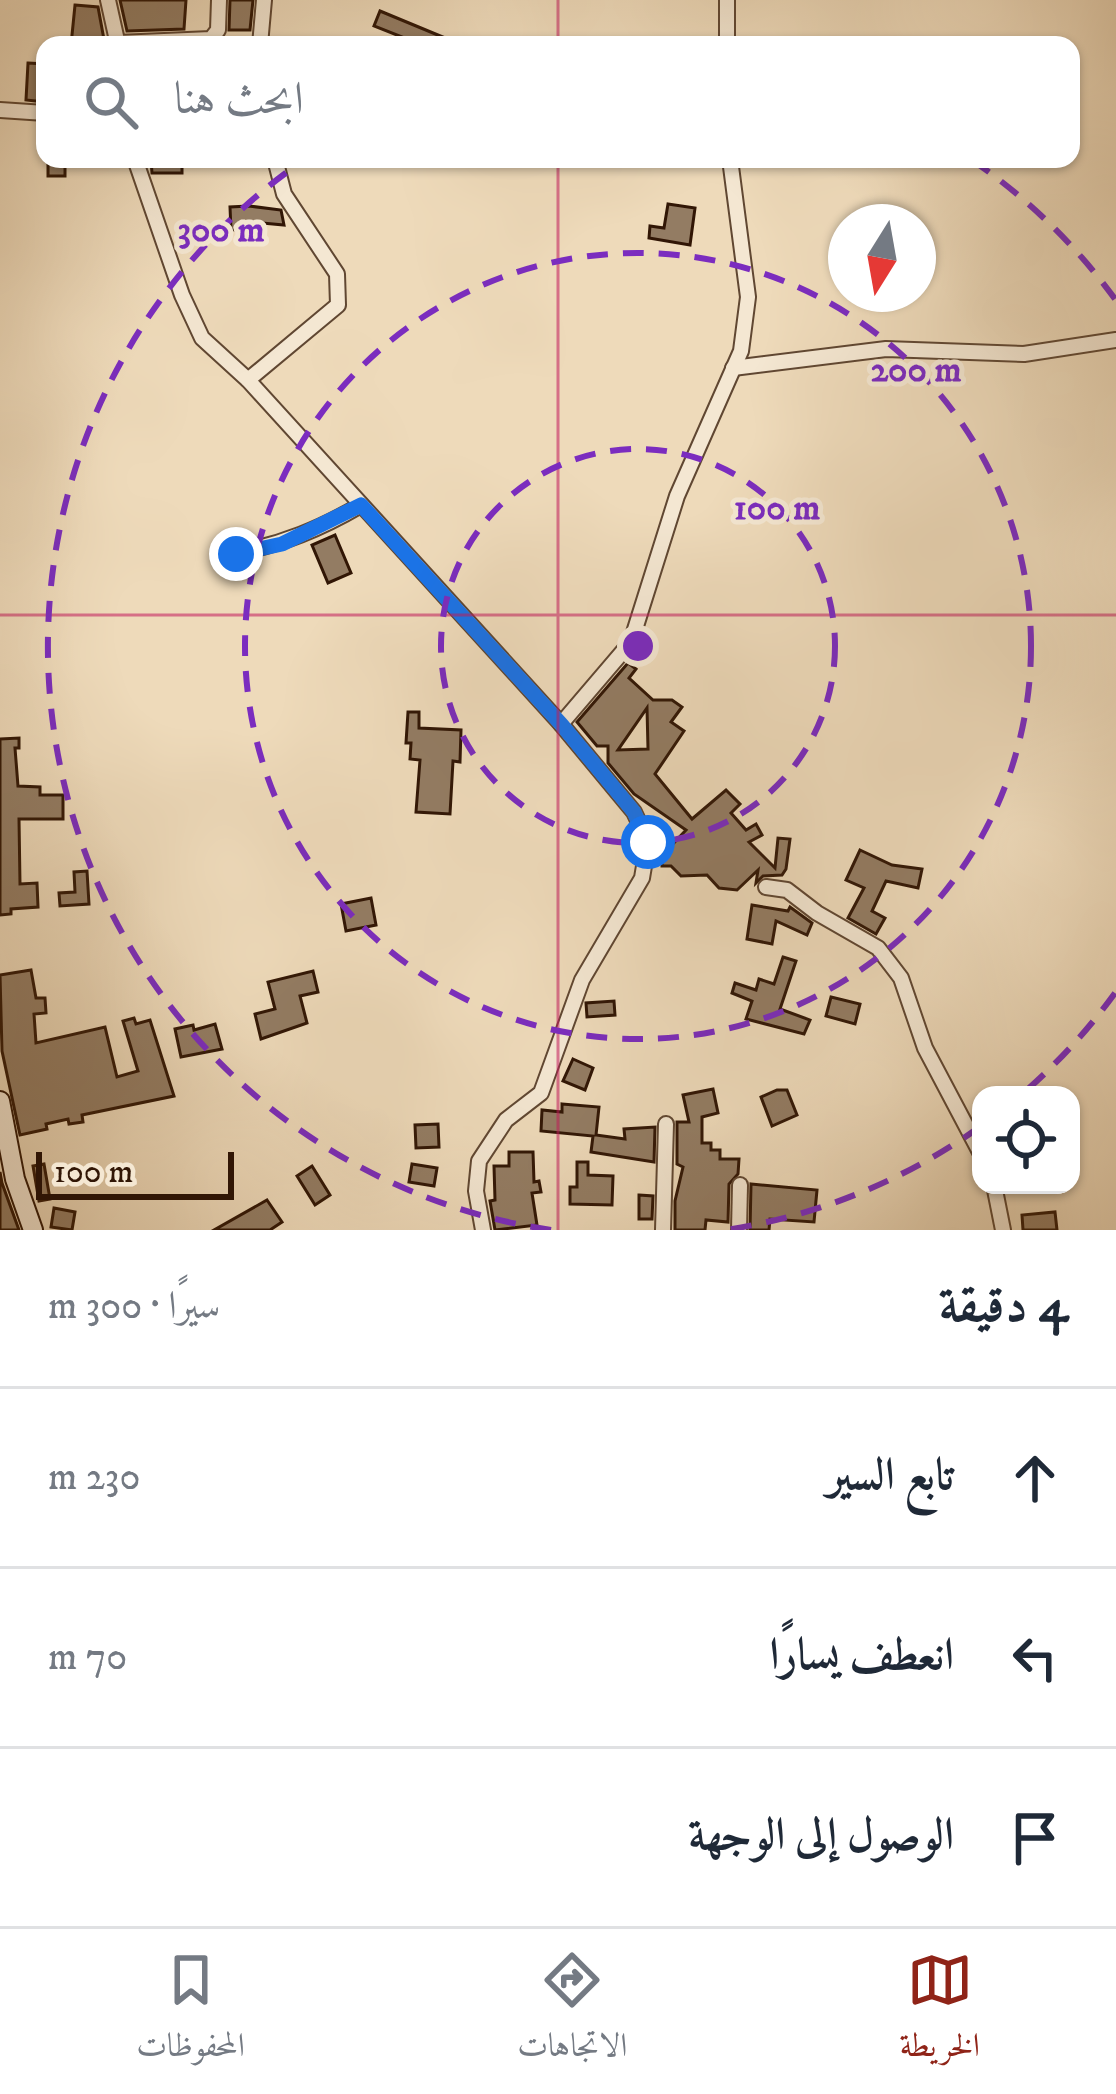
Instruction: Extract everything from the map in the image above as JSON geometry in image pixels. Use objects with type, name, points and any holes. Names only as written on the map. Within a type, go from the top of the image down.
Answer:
[{"type":"street","points":[[108,0],[116,36]]},
{"type":"street","points":[[213,36],[218,30],[219,0]]},
{"type":"street","points":[[261,36],[264,0]]},
{"type":"street","points":[[727,0],[727,36]]},
{"type":"street","points":[[0,110],[36,112]]},
{"type":"street","points":[[139,168],[182,295],[202,338],[248,380],[561,724],[634,812],[648,842],[642,878],[582,980],[541,1093],[506,1120],[479,1161],[476,1191],[483,1230]]},
{"type":"street","points":[[248,380],[338,305],[337,274],[284,194],[277,168]]},
{"type":"street","points":[[561,724],[631,642],[676,496],[741,351],[748,297],[731,168]]},
{"type":"street","points":[[734,368],[886,349],[1024,354],[1116,340]]},
{"type":"street","points":[[236,554],[282,544],[361,505]]},
{"type":"street","points":[[766,887],[787,890],[878,948],[901,978],[925,1048],[972,1137]]},
{"type":"street","points":[[0,1101],[8,1180],[33,1230]]},
{"type":"street","points":[[663,1230],[666,1124]]},
{"type":"street","points":[[740,1185],[740,1230]]},
{"type":"street","points":[[996,1194],[1003,1230]]},
{"type":"building","points":[[120,0],[186,0],[184,29],[127,31]]},
{"type":"building","points":[[230,0],[253,0],[250,30],[229,30]]},
{"type":"building","points":[[75,5],[98,7],[103,36],[72,36]]},
{"type":"building","points":[[380,11],[440,36],[399,36],[374,26]]},
{"type":"building","points":[[28,63],[36,63],[36,101],[26,100]]},
{"type":"building","points":[[48,168],[65,168],[65,176],[48,176]]},
{"type":"building","points":[[152,168],[182,168],[182,173],[152,173]]},
{"type":"building","points":[[668,204],[695,208],[690,245],[649,238],[650,226],[664,228]]},
{"type":"building","points":[[230,207],[281,210],[284,225],[250,222],[250,229],[231,230]]},
{"type":"building","points":[[335,535],[351,573],[328,583],[312,545]]},
{"type":"building","points":[[628,663],[636,669],[629,678],[653,700],[672,700],[682,707],[671,722],[684,731],[655,774],[692,819],[726,790],[740,804],[731,813],[746,830],[756,824],[762,835],[749,842],[775,868],[778,838],[790,839],[782,875],[763,876],[756,883],[758,870],[737,890],[719,888],[707,875],[681,876],[671,866],[662,866],[662,846],[671,846],[686,830],[634,794],[608,763],[608,746],[597,746],[577,722]],"holes":[[[647,708],[648,749],[618,750]]]},
{"type":"building","points":[[408,712],[419,712],[419,728],[461,730],[460,762],[453,761],[450,814],[416,812],[420,760],[410,759],[411,743],[406,743]]},
{"type":"building","points":[[19,738],[19,748],[15,748],[18,786],[40,787],[40,795],[63,795],[63,819],[19,819],[20,884],[37,883],[38,907],[11,909],[11,914],[0,915],[0,739]]},
{"type":"building","points":[[860,850],[892,865],[922,869],[918,888],[886,881],[872,911],[885,918],[876,934],[848,918],[864,888],[846,880]]},
{"type":"building","points":[[87,871],[89,904],[60,906],[59,893],[75,892],[74,872]]},
{"type":"building","points":[[371,898],[376,925],[346,931],[341,904]]},
{"type":"building","points":[[752,905],[788,911],[790,907],[812,923],[807,935],[776,921],[772,944],[747,939]]},
{"type":"building","points":[[783,957],[796,961],[780,1009],[810,1020],[804,1034],[746,1019],[752,1001],[732,993],[735,983],[756,990],[759,979],[774,984]]},
{"type":"building","points":[[31,970],[36,998],[45,998],[46,1013],[34,1014],[36,1043],[105,1027],[117,1077],[138,1071],[123,1021],[150,1020],[174,1096],[82,1115],[83,1122],[69,1124],[68,1119],[46,1124],[47,1129],[20,1135],[2,1051],[0,975]]},
{"type":"building","points":[[313,971],[318,992],[300,996],[307,1023],[261,1039],[255,1014],[275,1009],[268,982]]},
{"type":"building","points":[[831,997],[860,1004],[855,1024],[826,1016]]},
{"type":"building","points":[[614,1001],[615,1015],[587,1017],[586,1003]]},
{"type":"building","points":[[215,1024],[222,1049],[181,1057],[175,1029]]},
{"type":"building","points":[[573,1059],[593,1068],[585,1090],[563,1081]]},
{"type":"building","points":[[713,1089],[718,1113],[702,1117],[702,1143],[720,1150],[720,1159],[739,1159],[738,1174],[729,1184],[728,1222],[706,1220],[705,1230],[675,1230],[675,1201],[683,1167],[677,1164],[677,1122],[689,1122],[683,1095]]},
{"type":"building","points":[[787,1090],[797,1115],[772,1126],[761,1097]]},
{"type":"building","points":[[562,1104],[599,1107],[596,1135],[625,1139],[624,1129],[655,1127],[654,1162],[591,1152],[593,1136],[541,1131],[542,1110],[562,1112]]},
{"type":"building","points":[[438,1124],[439,1147],[416,1148],[415,1125]]},
{"type":"building","points":[[509,1152],[533,1152],[534,1182],[539,1181],[541,1192],[532,1193],[537,1225],[495,1230],[490,1201],[495,1200],[494,1166],[509,1166]]},
{"type":"building","points":[[577,1162],[588,1162],[588,1175],[613,1176],[612,1205],[570,1204],[570,1187],[577,1187]]},
{"type":"building","points":[[44,1164],[50,1199],[39,1201],[33,1166]]},
{"type":"building","points":[[412,1164],[437,1168],[434,1186],[409,1182]]},
{"type":"building","points":[[312,1166],[330,1195],[315,1205],[297,1176]]},
{"type":"building","points":[[0,1172],[2,1183],[19,1230],[0,1230]]},
{"type":"building","points":[[751,1184],[817,1190],[814,1222],[770,1219],[769,1230],[750,1230]]},
{"type":"building","points":[[639,1195],[653,1196],[652,1219],[639,1219]]},
{"type":"building","points":[[267,1200],[282,1222],[270,1230],[214,1230]]},
{"type":"building","points":[[54,1208],[75,1212],[72,1230],[51,1227]]},
{"type":"building","points":[[1055,1212],[1057,1230],[1023,1230],[1022,1215]]},
{"type":"route","points":[[236,554],[282,544],[361,505],[561,724],[634,812],[648,842]]}]
